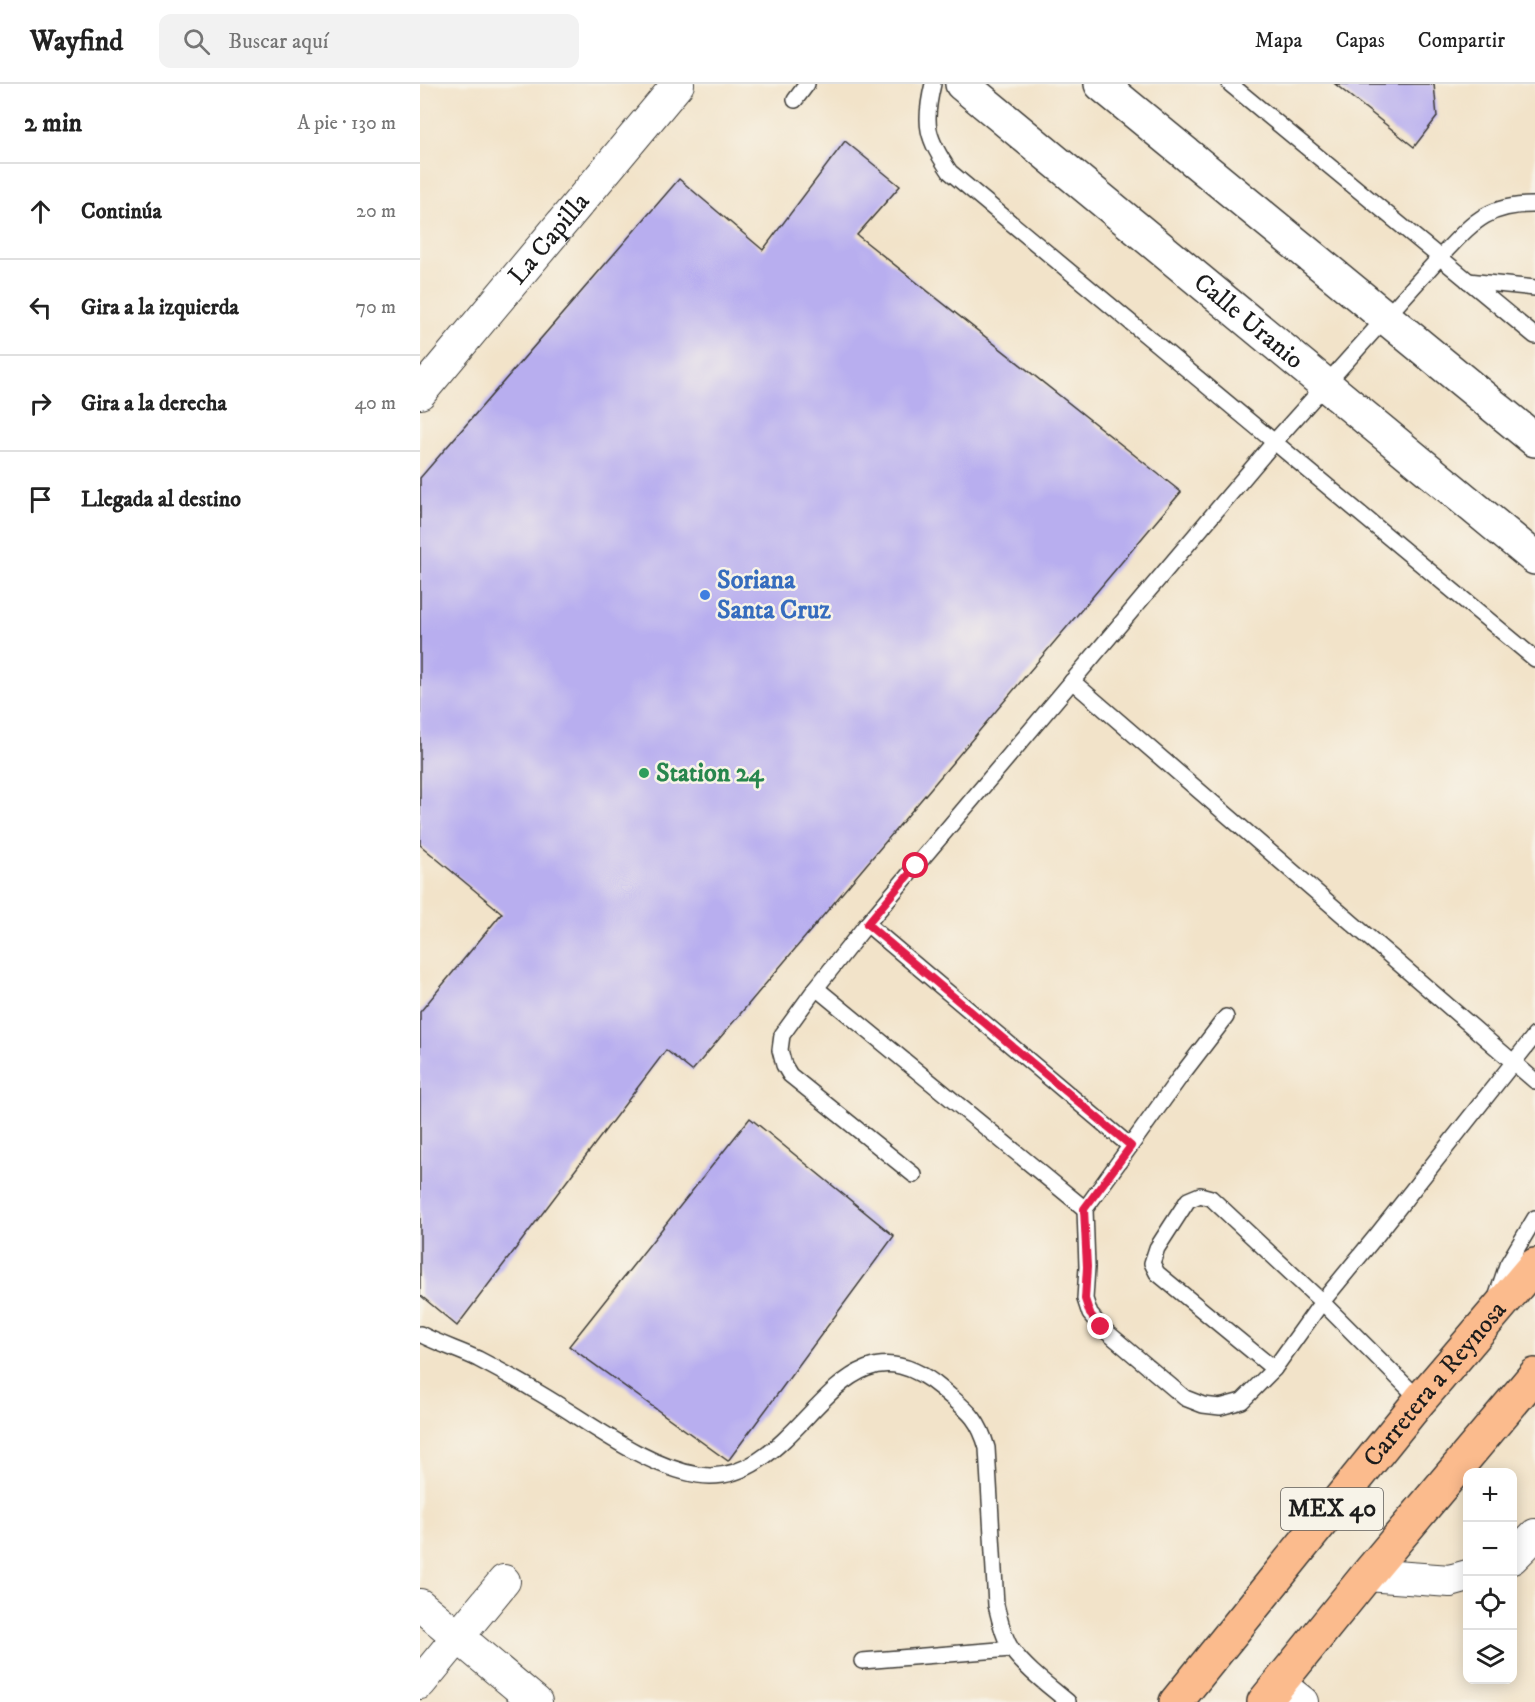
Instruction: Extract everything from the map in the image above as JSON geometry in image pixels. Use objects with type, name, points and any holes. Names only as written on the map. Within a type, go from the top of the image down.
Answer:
[{"type":"main road","name":"Carretera a Reynosa","points":[[1176,1702],[1420,1400],[1535,1265]]},
{"type":"main road","name":"MEX 40","points":[[1282,1696],[1367,1575],[1535,1375]]},
{"type":"street","name":"La Capilla","points":[[420,393],[678,84]]},
{"type":"street","name":"Calle Uranio","points":[[962,84],[1535,558]]},
{"type":"street","points":[[1101,84],[1535,440]]},
{"type":"street","points":[[1517,1553],[1535,1535]]},
{"type":"street","points":[[1367,1575],[1450,1581],[1463,1577]]},
{"type":"street","points":[[420,1683],[504,1581]]},
{"type":"street","points":[[420,1605],[536,1702]]},
{"type":"lane","points":[[795,100],[807,84]]},
{"type":"lane","points":[[933,84],[927,125],[934,148],[950,172],[1535,658]]},
{"type":"lane","points":[[1230,84],[1535,336]]},
{"type":"lane","points":[[914,1175],[790,1075],[784,1065],[780,1050],[782,1035],[867,924],[1275,441],[1440,258],[1474,222],[1494,210],[1514,205],[1535,205]]},
{"type":"lane","points":[[1468,281],[1535,288]]},
{"type":"lane","points":[[1072,681],[1535,1081]]},
{"type":"lane","points":[[867,924],[1131,1146]]},
{"type":"lane","points":[[816,988],[1084,1209]]},
{"type":"lane","points":[[1226,1017],[1179,1077],[1084,1209],[1087,1267],[1085,1299],[1090,1314],[1101,1327],[1185,1398],[1203,1405],[1220,1407],[1242,1401],[1274,1369],[1322,1302],[1535,1035]]},
{"type":"lane","points":[[1274,1369],[1157,1273],[1152,1263],[1157,1248],[1188,1200],[1200,1195],[1211,1198],[1322,1302],[1420,1400]]},
{"type":"lane","points":[[1490,1318],[1507,1265],[1535,1218]]},
{"type":"lane","points":[[420,1334],[477,1359],[526,1385],[626,1447],[666,1465],[699,1475],[728,1474],[749,1467],[770,1454],[849,1376],[872,1366],[892,1363],[911,1369],[941,1388],[974,1416],[982,1429],[987,1448],[996,1605],[1001,1627],[1011,1649],[1030,1670],[1068,1702]]},
{"type":"lane","points":[[862,1660],[1011,1649]]},
{"type":"building","points":[[1335,84],[1434,84],[1437,117],[1414,147]]},
{"type":"building","points":[[845,141],[900,186],[857,235],[1181,492],[692,1071],[666,1050],[457,1326],[420,1295],[420,1012],[502,913],[420,845],[420,478],[679,179],[763,250]]},
{"type":"building","points":[[750,1118],[894,1236],[728,1461],[569,1346]]},
{"type":"place","name":"Soriana Santa Cruz","points":[[705,595]]},
{"type":"place","name":"Station 24","points":[[644,773]]},
{"type":"route","points":[[916,866],[867,924],[1131,1146],[1084,1209],[1087,1267],[1085,1299],[1090,1314],[1101,1327]]}]
